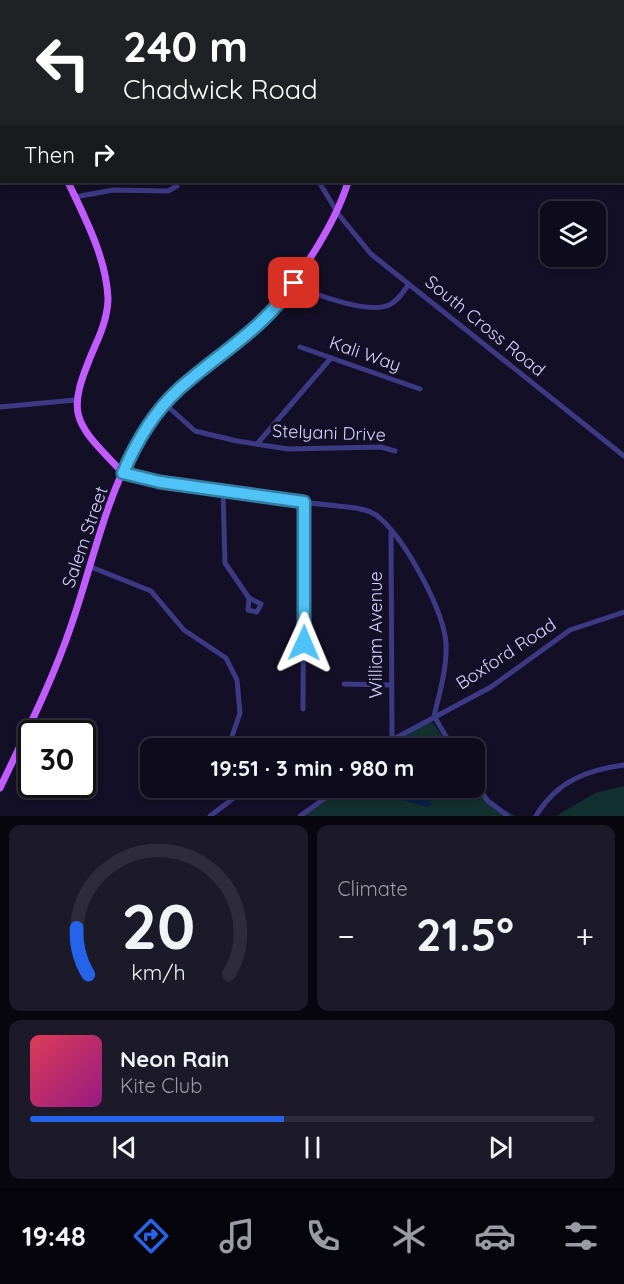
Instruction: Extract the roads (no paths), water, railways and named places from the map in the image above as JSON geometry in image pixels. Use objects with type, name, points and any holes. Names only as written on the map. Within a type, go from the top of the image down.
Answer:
[{"type":"main road","points":[[68,183],[97,247],[108,300],[105,322],[75,400],[77,412],[87,433],[123,473]]},
{"type":"main road","name":"Salem Street","points":[[0,788],[60,654],[123,473],[135,447],[165,404],[256,326],[294,283],[336,210],[348,183]]},
{"type":"street","name":"South Cross Road","points":[[320,183],[336,210],[370,254],[624,456]]},
{"type":"street","points":[[75,196],[113,190],[168,191],[177,186]]},
{"type":"street","points":[[294,283],[326,298],[372,308],[393,303],[409,284]]},
{"type":"street","name":"Kali Way","points":[[300,347],[420,389]]},
{"type":"street","points":[[257,444],[331,358]]},
{"type":"street","points":[[0,407],[75,400]]},
{"type":"street","name":"Stelyani Drive","points":[[165,404],[195,431],[257,444],[288,448],[381,447],[395,451]]},
{"type":"street","points":[[123,473],[154,481],[223,492],[368,511],[381,519],[415,564],[445,634],[445,669],[434,716],[447,738]]},
{"type":"street","points":[[223,492],[225,563],[249,598]]},
{"type":"street","points":[[303,709],[304,502]]},
{"type":"street","name":"William Avenue","points":[[391,531],[392,738]]},
{"type":"street","points":[[91,567],[151,591],[184,630],[226,658],[237,680],[240,713],[231,738]]},
{"type":"street","name":"Boxford Road","points":[[392,738],[491,687],[570,630],[624,612]]},
{"type":"street","points":[[344,684],[390,685]]},
{"type":"street","points":[[536,816],[545,802],[563,784],[585,772],[624,765]]},
{"type":"street","points":[[485,797],[508,816]]},
{"type":"street","points":[[210,816],[232,798]]},
{"type":"street","points":[[300,816],[325,798]]},
{"type":"water","points":[[428,798],[432,804],[427,807],[399,799]]}]
